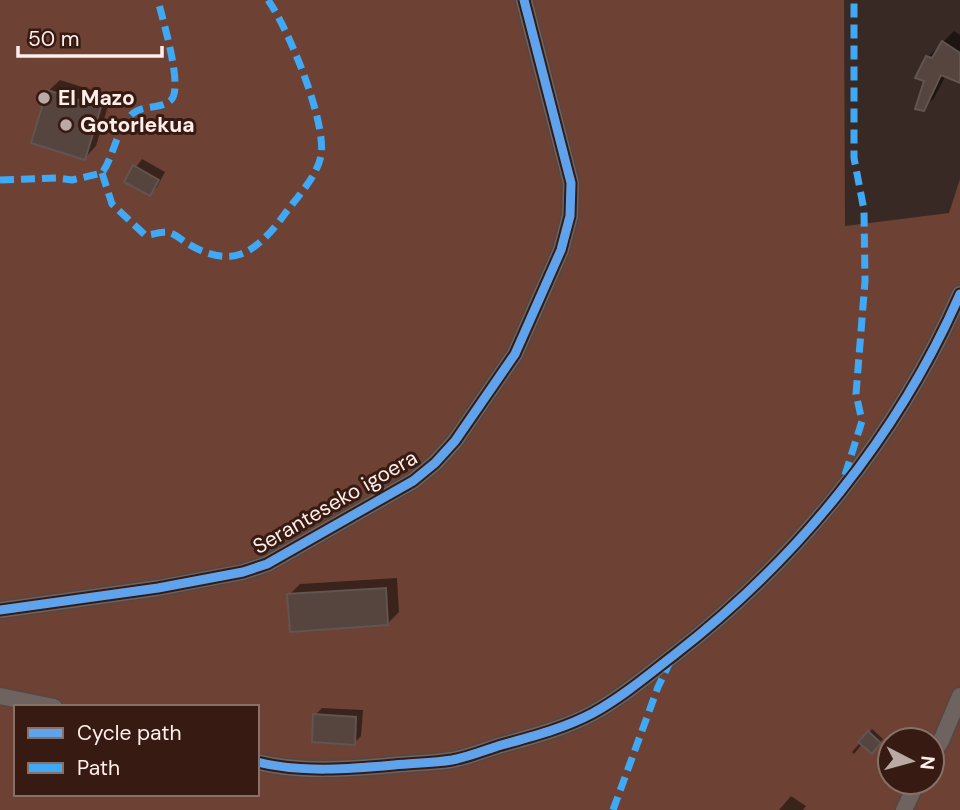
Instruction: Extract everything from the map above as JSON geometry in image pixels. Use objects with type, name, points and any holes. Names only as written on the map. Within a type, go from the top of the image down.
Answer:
[{"type":"street","name":"Seranteseko igoera","points":[[0,610],[158,588],[243,572],[267,564],[412,481],[435,463],[455,441],[515,354],[561,250],[570,216],[571,183],[524,0]]},
{"type":"street","points":[[259,762],[304,768],[452,760],[543,733],[592,714],[634,687],[705,632],[754,586],[835,500],[887,427],[927,360],[960,294]]},
{"type":"street","points":[[0,696],[44,705]]},
{"type":"street","points":[[946,726],[960,696]]},
{"type":"shaded area","points":[[0,0],[844,0],[845,226],[949,213],[960,179],[960,810],[0,810]]},
{"type":"building","points":[[942,41],[960,53],[960,83],[941,75],[924,111],[915,109],[924,81],[915,78],[926,56],[932,58]]},
{"type":"building","name":"Gotorlekua","points":[[47,90],[101,107],[85,160],[31,143]]},
{"type":"building","points":[[133,165],[159,180],[150,196],[124,182]]},
{"type":"building","points":[[386,588],[388,625],[290,632],[287,594]]},
{"type":"building","points":[[313,714],[356,717],[355,745],[312,742]]},
{"type":"building","points":[[868,731],[876,738],[876,749],[872,754],[858,742]]},
{"type":"marked path","points":[[0,180],[72,180],[102,173],[122,128],[131,115],[140,109],[162,105],[171,100],[174,93],[174,68],[158,0]]},
{"type":"marked path","points":[[102,173],[112,204],[145,235],[169,233],[191,246],[219,256],[241,254],[265,238],[311,180],[321,156],[318,121],[312,99],[286,31],[268,0]]},
{"type":"marked path","points":[[845,475],[862,421],[856,394],[865,281],[864,210],[854,158],[854,0]]},
{"type":"marked path","points":[[613,810],[658,687],[670,662]]},
{"type":"cycle path","points":[[0,610],[158,588],[243,572],[267,564],[413,481],[435,463],[455,441],[515,354],[561,250],[570,216],[571,183],[524,0]]},
{"type":"cycle path","points":[[259,762],[290,768],[325,769],[452,760],[582,719],[635,686],[719,618],[762,578],[840,492],[875,446],[906,397],[960,294]]},
{"type":"place","name":"El Mazo","points":[[44,98]]},
{"type":"place","name":"Gotorlekua","points":[[66,125]]}]
